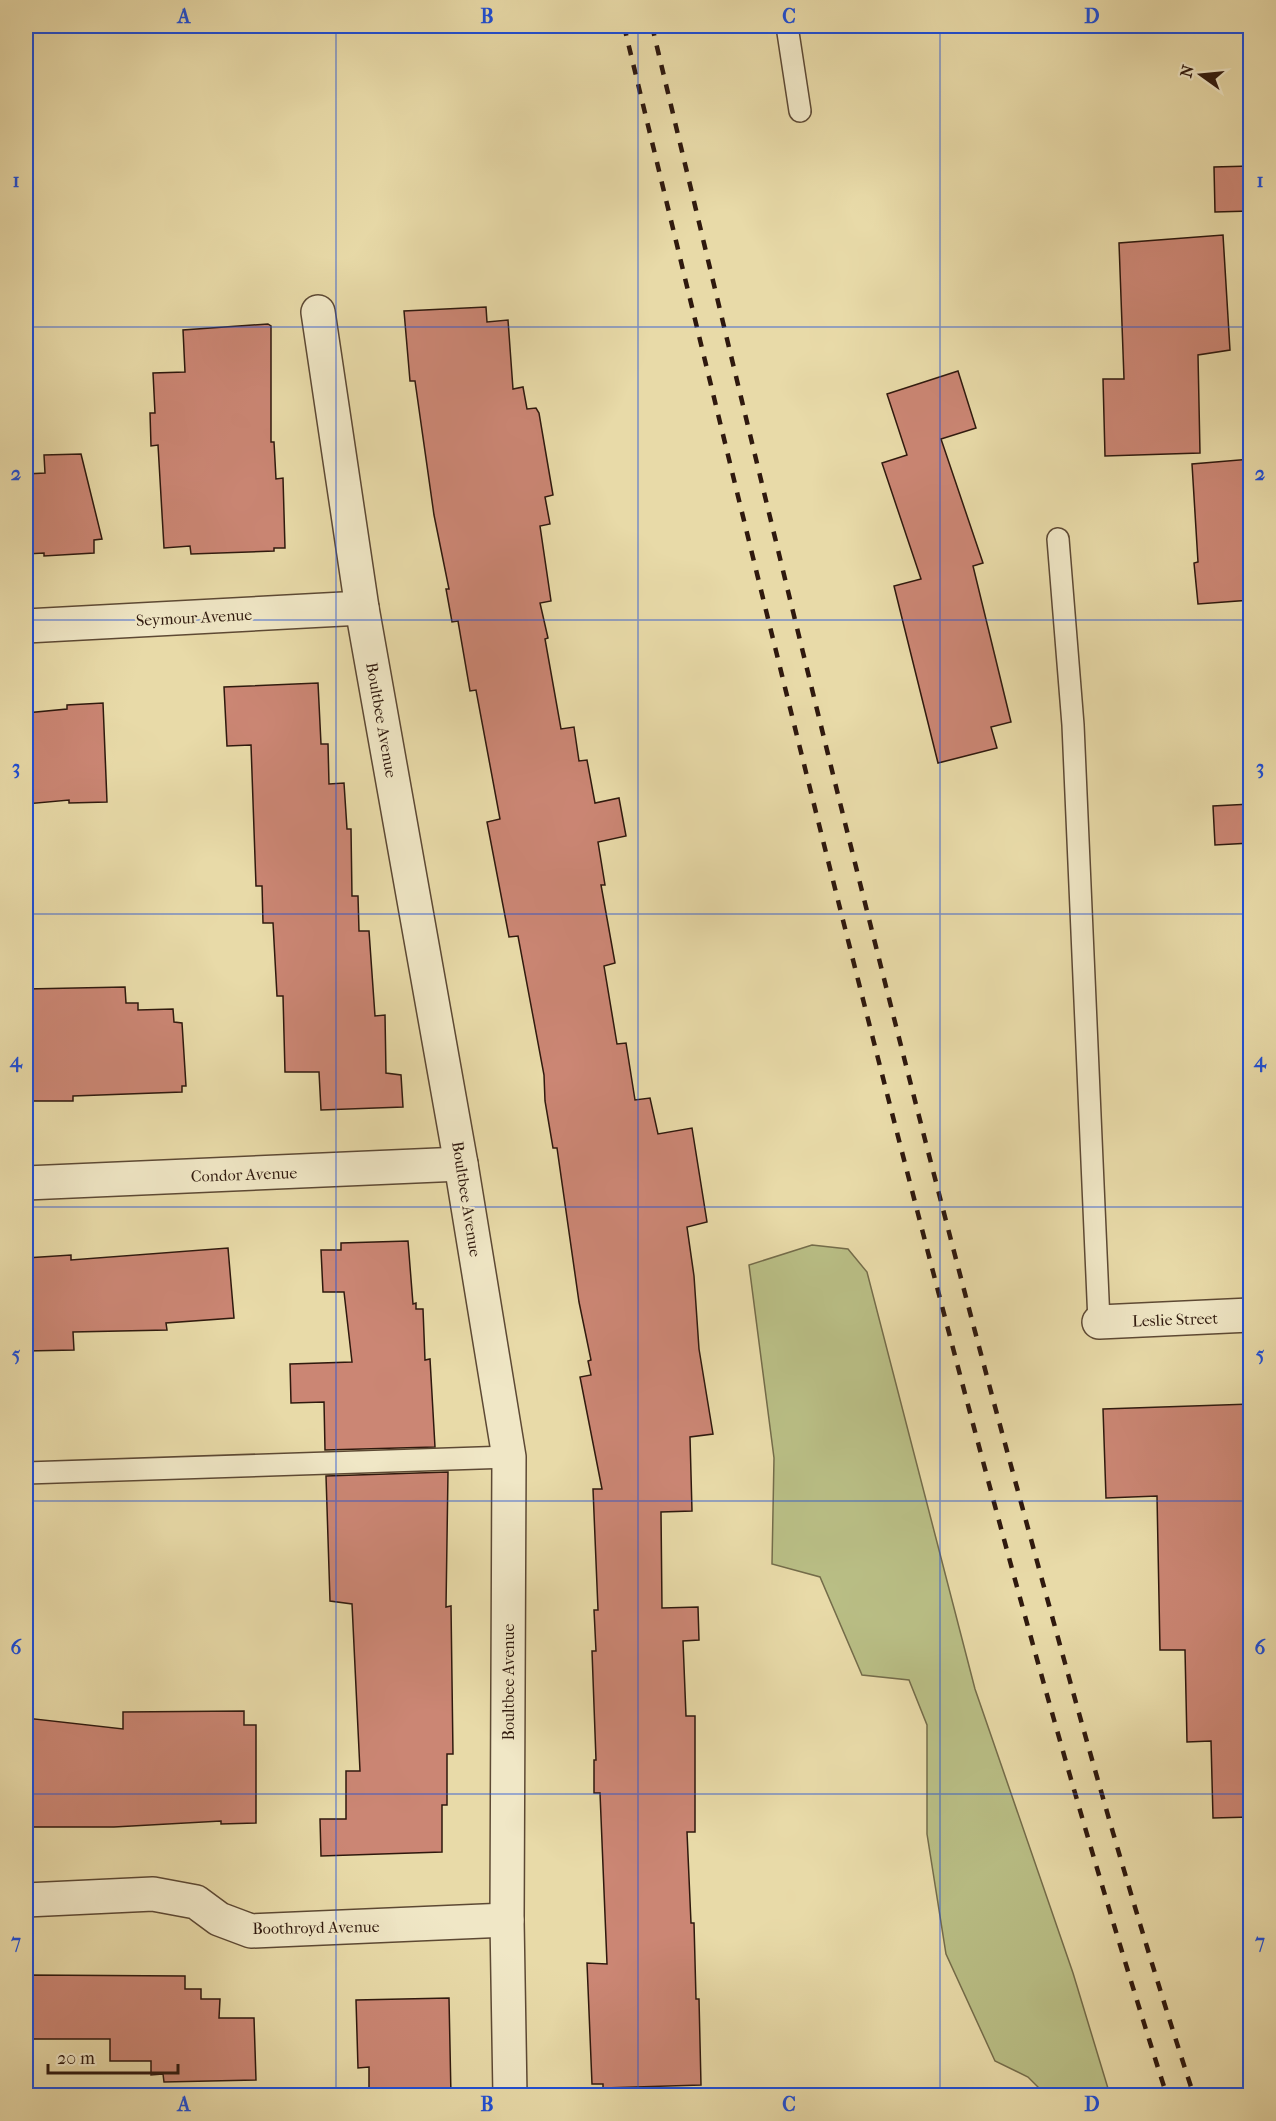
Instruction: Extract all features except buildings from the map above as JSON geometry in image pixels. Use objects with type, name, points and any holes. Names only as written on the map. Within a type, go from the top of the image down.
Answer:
[{"type":"street","name":"Boultbee Avenue","points":[[318,312],[362,608],[461,1164],[509,1457],[507,1920],[510,2096]]},
{"type":"street","name":"Seymour Avenue","points":[[26,626],[362,608]]},
{"type":"street","name":"Condor Avenue","points":[[26,1183],[461,1164]]},
{"type":"street","name":"Leslie Street","points":[[1099,1322],[1251,1315]]},
{"type":"street","name":"Boothroyd Avenue","points":[[26,1900],[153,1894],[196,1902],[219,1919],[251,1931],[507,1920]]},
{"type":"lane","points":[[787,26],[800,111]]},
{"type":"lane","points":[[1058,539],[1073,725],[1099,1322]]},
{"type":"lane","points":[[26,1473],[509,1457]]},
{"type":"green space","points":[[812,1245],[848,1249],[867,1272],[975,1689],[1073,1973],[1110,2095],[1046,2095],[1028,2077],[995,2061],[946,1954],[927,1834],[927,1725],[909,1680],[862,1675],[820,1577],[772,1564],[774,1458],[749,1265]]},
{"type":"railway","points":[[624,26],[804,764],[945,1318],[1004,1541],[1067,1764],[1167,2096]]},
{"type":"railway","points":[[652,26],[819,716],[994,1403],[1090,1751],[1140,1924],[1194,2096]]}]
